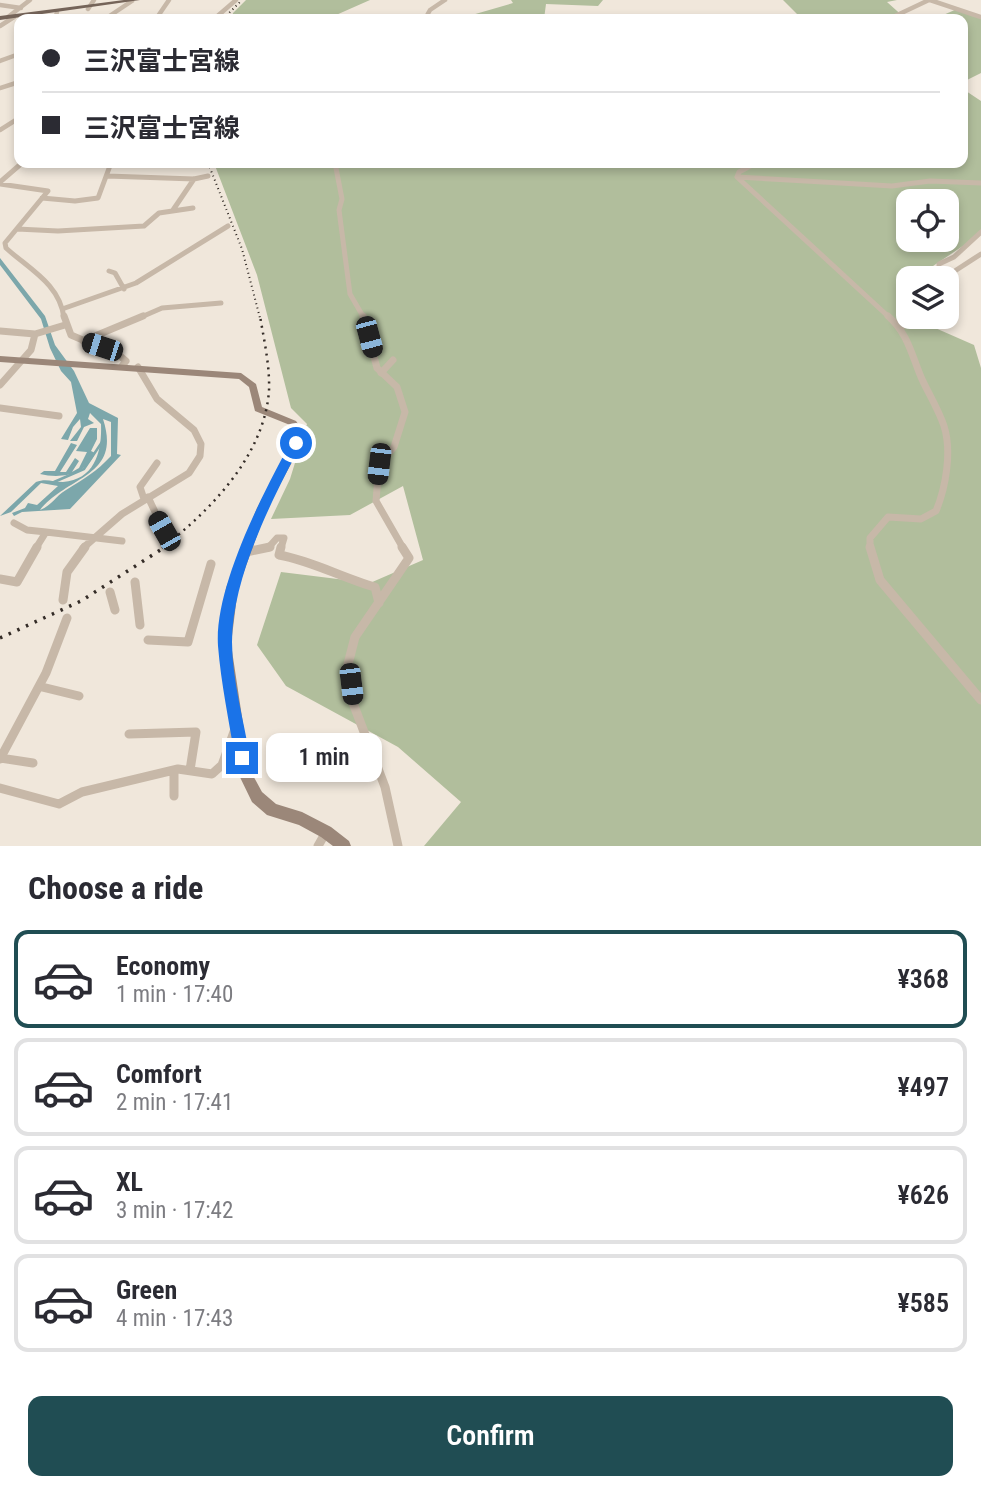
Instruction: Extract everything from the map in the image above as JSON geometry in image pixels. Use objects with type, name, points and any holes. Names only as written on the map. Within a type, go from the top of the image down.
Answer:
[{"type":"main road","points":[[65,14],[130,1]]},
{"type":"main road","points":[[0,18],[14,18]]},
{"type":"main road","points":[[0,359],[73,362],[241,376],[253,386],[258,409],[293,423],[298,431],[286,464],[262,508],[232,588],[225,627],[225,644],[244,771],[261,804],[326,832],[344,846]]},
{"type":"street","points":[[14,14],[30,0]]},
{"type":"street","points":[[88,9],[94,0]]},
{"type":"street","points":[[220,14],[236,0]]},
{"type":"street","points":[[428,14],[445,0]]},
{"type":"street","points":[[899,14],[929,0],[981,17]]},
{"type":"street","points":[[112,14],[130,1]]},
{"type":"street","points":[[0,5],[21,8]]},
{"type":"street","points":[[2,30],[14,14]]},
{"type":"street","points":[[10,18],[14,20]]},
{"type":"street","points":[[0,183],[16,168]]},
{"type":"street","points":[[42,198],[75,201],[98,198],[109,168]]},
{"type":"street","points":[[336,168],[342,199],[339,210],[350,294],[366,321],[376,368],[397,387],[405,412],[394,447],[379,464],[376,501],[409,558],[355,637],[348,664],[353,704],[385,788],[398,846]]},
{"type":"street","points":[[737,177],[739,172],[747,168]]},
{"type":"street","points":[[107,176],[194,179],[208,176]]},
{"type":"street","points":[[737,177],[825,180],[880,186],[930,181],[981,183]]},
{"type":"street","points":[[737,177],[896,323]]},
{"type":"street","points":[[173,210],[194,179]]},
{"type":"street","points":[[0,183],[48,191],[5,243],[6,248],[27,263],[59,295],[65,308],[65,325],[71,335],[120,356],[126,361],[122,366]]},
{"type":"street","points":[[17,229],[58,231],[144,226],[159,213],[193,208]]},
{"type":"street","points":[[65,308],[124,289],[228,226]]},
{"type":"street","points":[[939,266],[954,257],[981,232]]},
{"type":"street","points":[[959,268],[981,254]]},
{"type":"street","points":[[109,271],[115,273],[124,289]]},
{"type":"street","points":[[83,341],[162,308],[221,303]]},
{"type":"street","points":[[0,331],[39,333],[65,325]]},
{"type":"street","points":[[902,329],[913,346],[919,372],[940,412],[947,436],[944,489],[935,513],[928,518],[913,520],[888,517],[870,538],[870,551],[880,580],[981,700]]},
{"type":"street","points":[[0,385],[24,360],[39,333]]},
{"type":"street","points":[[381,373],[393,360]]},
{"type":"street","points":[[63,600],[61,591],[69,568],[94,539],[146,498],[191,471],[202,447],[190,427],[157,399],[138,367]]},
{"type":"street","points":[[0,408],[59,416]]},
{"type":"street","points":[[157,463],[140,486],[164,531]]},
{"type":"street","points":[[14,523],[27,530],[122,541]]},
{"type":"street","points":[[0,579],[17,582],[46,532]]},
{"type":"street","points":[[246,552],[268,550],[277,538],[284,538],[279,555],[303,559],[343,578],[375,587],[379,604]]},
{"type":"street","points":[[148,640],[188,642],[211,564]]},
{"type":"street","points":[[135,582],[140,625]]},
{"type":"street","points":[[110,592],[115,610]]},
{"type":"street","points":[[33,764],[0,759],[41,687],[59,647],[67,618]]},
{"type":"street","points":[[41,687],[79,696]]},
{"type":"street","points":[[0,788],[43,802],[59,804],[82,792],[174,770],[212,774],[222,765],[238,722]]},
{"type":"street","points":[[129,734],[196,732],[190,770]]},
{"type":"street","points":[[173,796],[174,770]]},
{"type":"street","points":[[318,846],[326,832]]},
{"type":"green space","points":[[246,0],[370,0],[338,14],[233,13]]},
{"type":"green space","points":[[511,0],[603,0],[598,6],[546,4],[545,14],[475,14],[513,3]]},
{"type":"green space","points":[[783,0],[897,0],[887,2],[900,14],[797,14]]},
{"type":"green space","points":[[957,9],[981,18],[981,73],[968,80],[968,14],[946,14]]},
{"type":"green space","points":[[968,92],[981,101],[981,234],[959,249],[959,189],[896,189],[896,252],[954,252],[933,266],[896,266],[896,329],[938,329],[974,345],[981,368],[981,846],[424,846],[461,802],[398,747],[286,686],[257,645],[281,572],[370,583],[423,560],[403,486],[350,515],[271,519],[290,479],[307,424],[291,408],[257,275],[216,168],[968,168]]},
{"type":"water","points":[[0,258],[45,316],[55,345],[74,371],[89,403],[118,418],[117,454],[121,455],[70,509],[22,512],[14,516],[12,513],[25,508],[28,503],[37,505],[58,486],[41,483],[11,512],[0,516],[36,482],[74,480],[90,469],[98,453],[101,424],[90,413],[88,419],[94,423],[84,427],[77,441],[70,441],[81,427],[80,419],[73,427],[68,440],[61,439],[77,413],[71,382],[61,371],[50,348],[41,319],[0,265]],"holes":[[[103,419],[111,422],[111,456],[95,471],[40,510],[99,464],[105,453],[107,438]]]},
{"type":"water","points":[[90,428],[97,428],[97,439],[91,451],[95,453],[86,466],[72,474],[40,474],[44,471],[55,471],[71,443],[77,445],[60,472],[66,472],[75,458],[79,461],[72,472],[79,468],[87,452],[76,451]]},
{"type":"waterway","points":[[54,482],[84,469],[102,442]]},
{"type":"railway","points":[[228,14],[242,0]]},
{"type":"railway","points":[[210,168],[242,249],[260,318]]},
{"type":"railway","points":[[162,548],[216,499],[232,480],[257,438],[269,391],[268,363],[260,316]]},
{"type":"railway","points":[[0,638],[81,601],[165,547]]},
{"type":"route","points":[[242,758],[225,644],[228,607],[232,588],[262,508],[296,443]]}]
